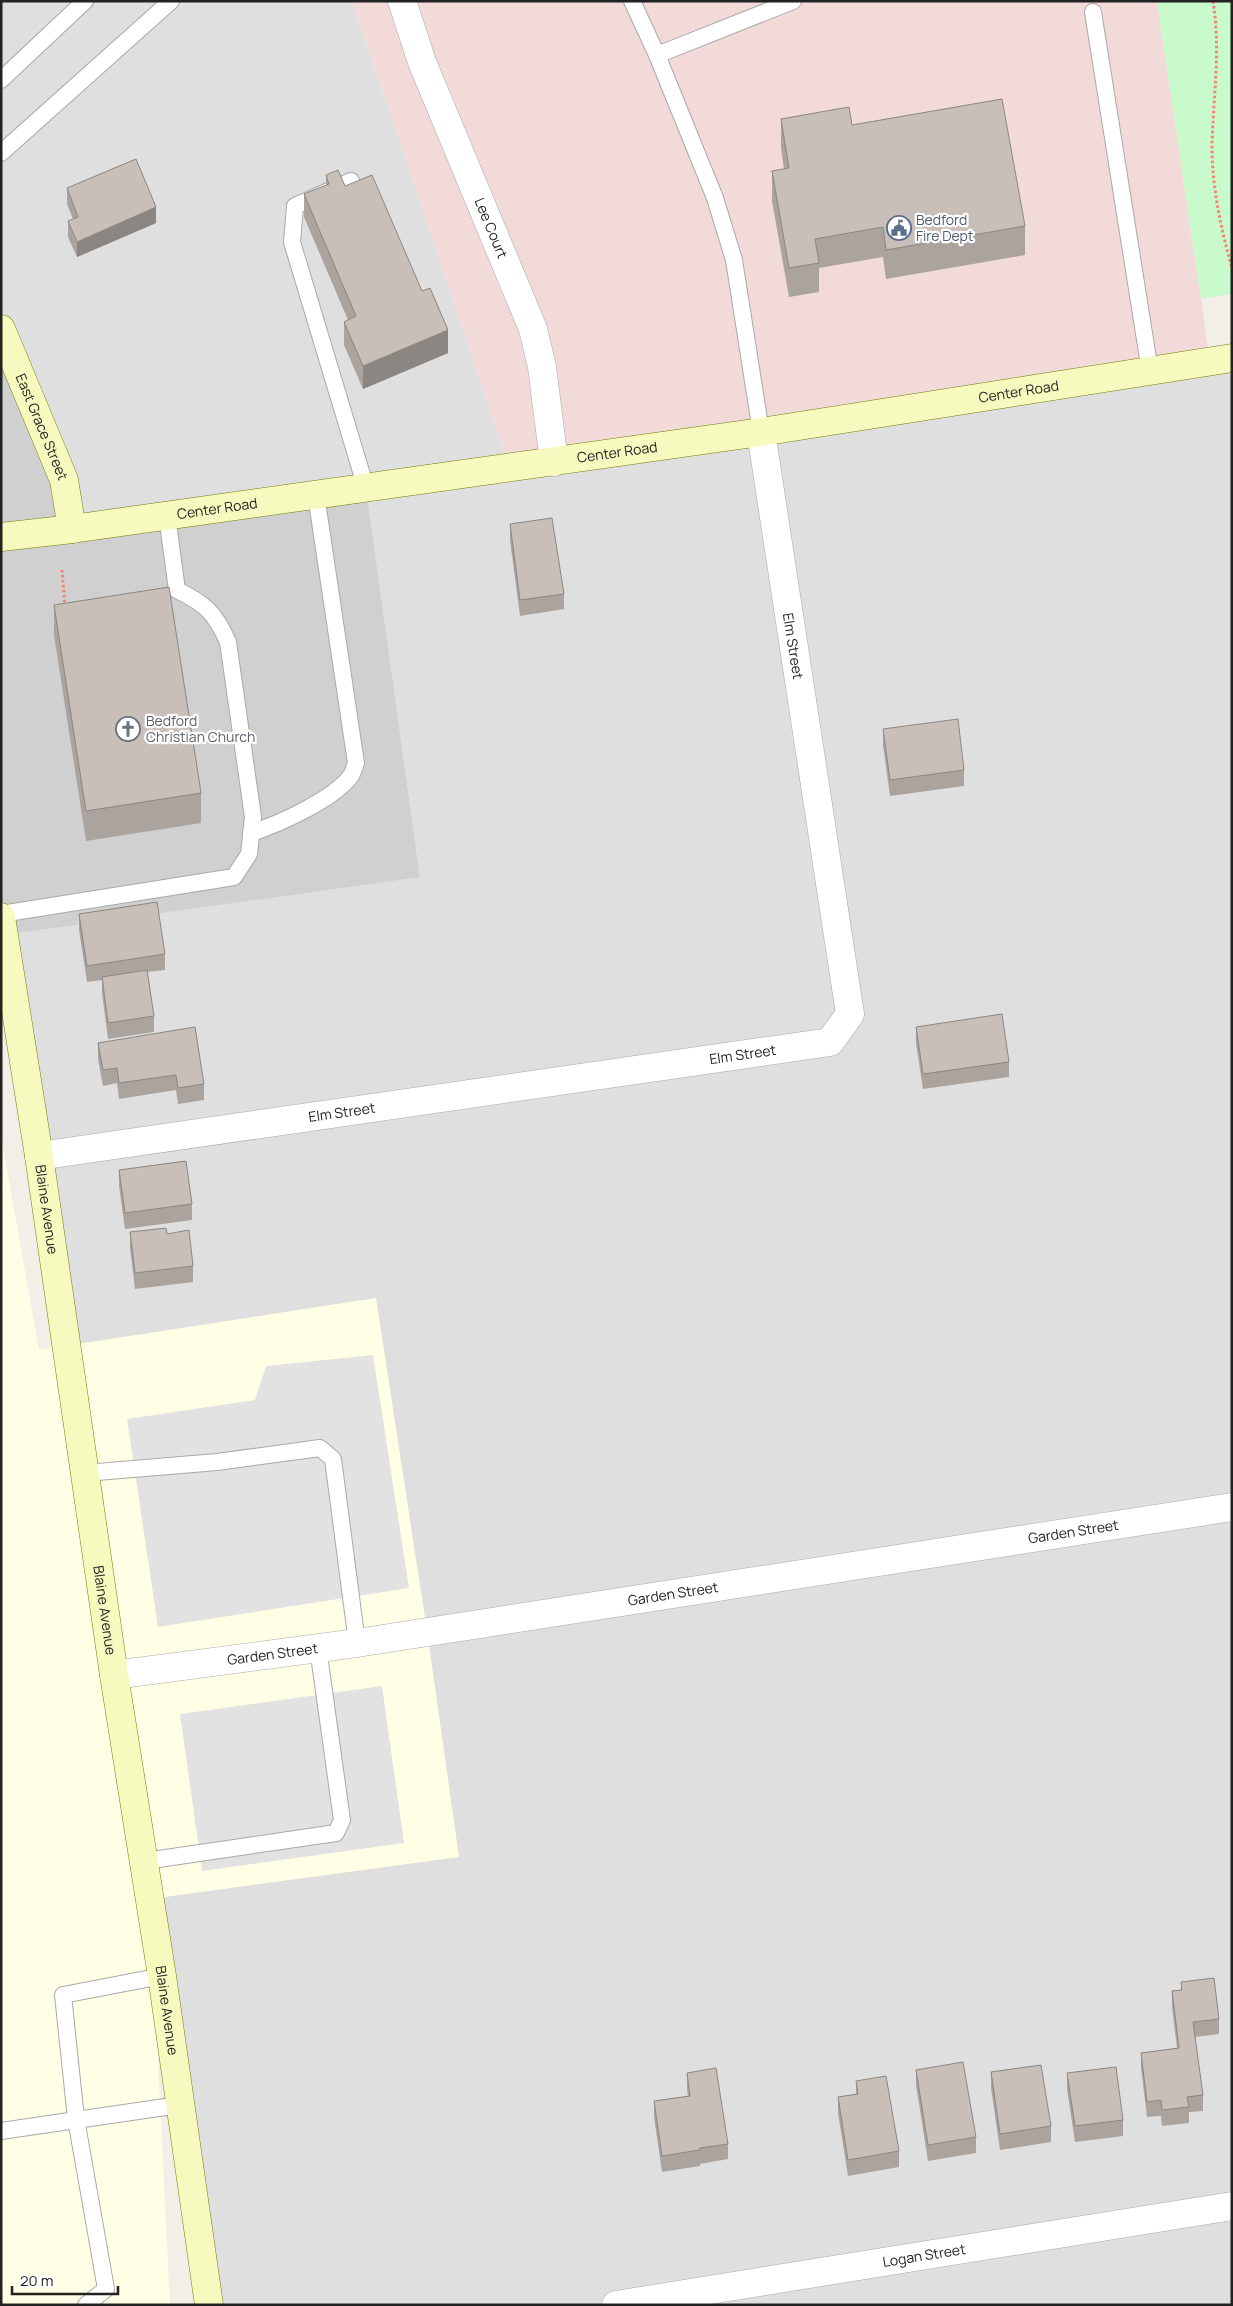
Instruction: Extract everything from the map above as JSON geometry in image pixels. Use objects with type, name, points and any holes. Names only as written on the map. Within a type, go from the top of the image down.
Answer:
[{"type":"street","name":"Lee Court","points":[[402,1],[422,62],[533,329],[542,367],[554,462]]},
{"type":"street","name":"East Grace Street","points":[[1,329],[64,480],[72,529]]},
{"type":"street","name":"Center Road","points":[[1,537],[167,516],[761,432],[1232,358]]},
{"type":"street","name":"Elm Street","points":[[40,1156],[830,1042],[850,1014],[761,432]]},
{"type":"street","name":"Blaine Avenue","points":[[1,916],[6,980],[40,1156],[114,1675],[145,1861],[209,2305]]},
{"type":"street","name":"Garden Street","points":[[114,1675],[358,1642],[1232,1507]]},
{"type":"street","name":"Logan Street","points":[[616,2305],[1232,2206]]},
{"type":"lane","points":[[1,80],[85,1]]},
{"type":"lane","points":[[1,153],[171,1]]},
{"type":"lane","points":[[632,1],[658,55],[715,198],[734,260],[761,432]]},
{"type":"lane","points":[[658,55],[793,1]]},
{"type":"lane","points":[[1093,12],[1150,371]]},
{"type":"lane","points":[[351,181],[295,206],[292,242],[366,488]]},
{"type":"lane","points":[[252,833],[277,825],[340,788],[352,776],[356,763],[316,495]]},
{"type":"lane","points":[[1,916],[234,877],[249,854],[253,817],[228,642],[217,618],[200,601],[177,590],[167,516]]},
{"type":"lane","points":[[85,1474],[217,1462],[320,1448],[333,1459],[358,1642]]},
{"type":"lane","points":[[145,1861],[336,1833],[342,1820],[318,1648]]},
{"type":"lane","points":[[86,2305],[106,2289],[76,2119],[63,1995],[162,1976]]},
{"type":"lane","points":[[1,2131],[179,2105]]},
{"type":"path","points":[[1213,1],[1217,23],[1218,59],[1212,149],[1220,222],[1232,268]]},
{"type":"path","points":[[62,570],[65,607]]},
{"type":"shaded area","points":[[1,1],[352,1],[510,468],[1232,358],[1232,2305],[209,2305],[68,1348],[4,935],[420,876],[366,488],[72,529],[1,329]]},
{"type":"shaded area","points":[[352,1],[1157,1],[1210,361],[510,468]]},
{"type":"shaded area","points":[[1,329],[72,529],[366,488],[420,877],[4,935],[1,917]]},
{"type":"shaded area","points":[[1,1136],[39,1350],[376,1298],[427,1631],[459,1857],[150,1899],[170,2305],[1,2305]]},
{"type":"shaded area","points":[[373,1355],[409,1588],[158,1627],[127,1419],[255,1400],[266,1366]]},
{"type":"shaded area","points":[[382,1686],[404,1843],[202,1871],[180,1714]]},
{"type":"green space","points":[[1157,1],[1232,1],[1232,294],[1201,299]]},
{"type":"building","name":"Bedford Fire Dept","points":[[1002,99],[1025,226],[886,250],[883,227],[815,239],[819,263],[789,268],[772,171],[789,168],[781,119],[849,107],[852,125]]},
{"type":"building","points":[[136,159],[156,207],[77,242],[68,221],[78,217],[67,188]]},
{"type":"building","points":[[338,170],[345,186],[372,175],[422,291],[430,288],[448,330],[363,366],[344,322],[356,316],[304,194],[329,184],[326,175]]},
{"type":"building","points":[[552,518],[564,594],[520,600],[510,524]]},
{"type":"building","name":"Bedford Christian Church","points":[[169,587],[201,793],[86,811],[54,605]]},
{"type":"building","points":[[958,719],[964,770],[890,780],[883,729]]},
{"type":"building","points":[[157,902],[165,954],[87,966],[79,914]]},
{"type":"building","points":[[147,970],[154,1016],[108,1023],[102,977]]},
{"type":"building","points":[[1002,1014],[1009,1062],[923,1074],[916,1027]]},
{"type":"building","points":[[195,1027],[204,1084],[178,1088],[176,1075],[119,1083],[117,1068],[103,1070],[98,1043]]},
{"type":"building","points":[[186,1161],[192,1204],[125,1213],[119,1170]]},
{"type":"building","points":[[166,1228],[167,1234],[189,1230],[193,1266],[135,1273],[130,1232]]},
{"type":"building","points":[[1214,1978],[1219,2019],[1193,2022],[1203,2095],[1187,2097],[1189,2107],[1162,2110],[1161,2100],[1147,2102],[1141,2053],[1179,2048],[1172,1991],[1182,1990],[1181,1982]]},
{"type":"building","points":[[963,2062],[976,2137],[928,2145],[916,2070]]},
{"type":"building","points":[[1041,2065],[1051,2126],[1000,2134],[991,2072]]},
{"type":"building","points":[[1116,2067],[1123,2120],[1075,2126],[1067,2073]]},
{"type":"building","points":[[716,2068],[728,2144],[662,2156],[654,2101],[690,2096],[687,2073]]},
{"type":"building","points":[[886,2076],[899,2151],[848,2160],[838,2097],[858,2094],[856,2081]]},
{"type":"place","name":"Bedford Fire Dept","points":[[899,228]]},
{"type":"place","name":"Bedford Christian Church","points":[[128,729]]}]
